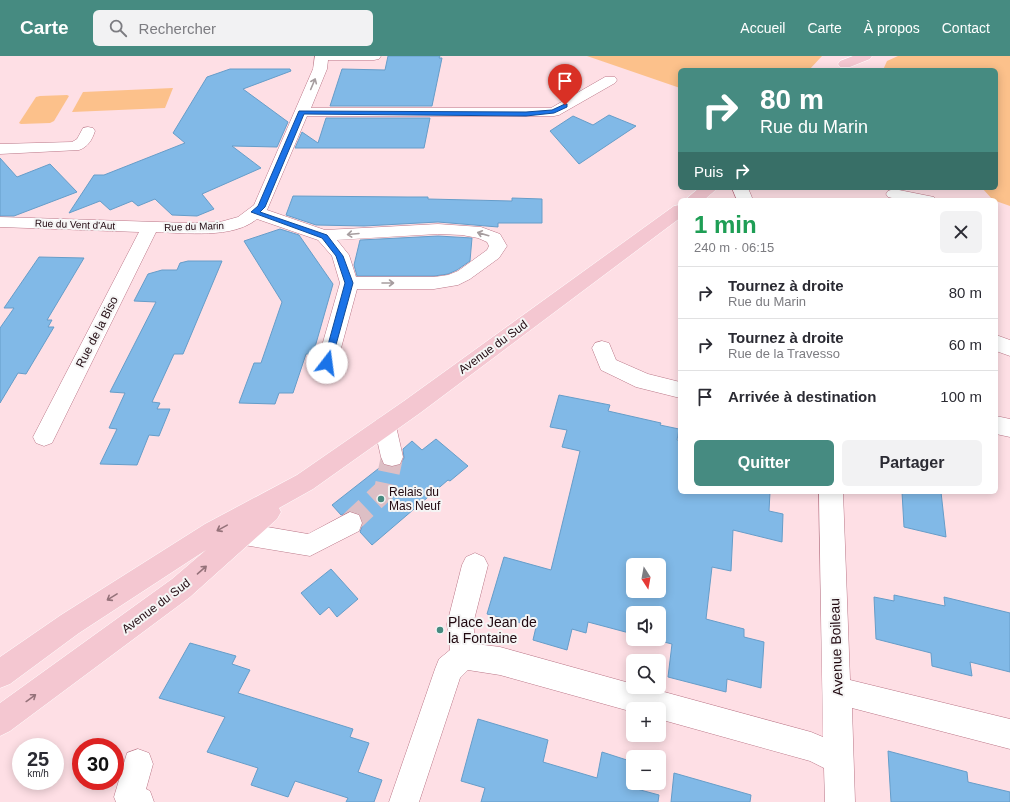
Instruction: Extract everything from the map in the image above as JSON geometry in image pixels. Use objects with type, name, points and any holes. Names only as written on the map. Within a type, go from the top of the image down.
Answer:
[{"type":"main road","points":[[844,63],[865,56]]},
{"type":"main road","name":"Avenue du Sud","points":[[698,198],[708,190]]},
{"type":"main road","name":"Avenue du Sud","points":[[0,721],[181,588],[305,482],[678,214]]},
{"type":"main road","name":"Avenue du Sud","points":[[0,674],[70,624],[208,536],[305,482]]},
{"type":"street","points":[[322,56],[374,56]]},
{"type":"street","name":"Rue du Marin","points":[[150,227],[220,227],[244,221],[262,207],[320,69],[322,56]]},
{"type":"street","points":[[302,112],[554,112],[610,80]]},
{"type":"street","points":[[0,149],[74,147],[81,145],[84,142],[88,131]]},
{"type":"street","points":[[894,194],[917,198]]},
{"type":"street","points":[[255,212],[324,236],[393,230],[446,230],[481,233],[494,238],[498,246],[493,254],[464,275],[451,280],[434,283],[349,283]]},
{"type":"street","name":"Rue du Vent d'Aut","points":[[0,222],[150,227]]},
{"type":"street","name":"Rue de la Biso","points":[[44,437],[150,227]]},
{"type":"street","points":[[324,236],[340,256],[349,283],[327,363]]},
{"type":"street","points":[[998,343],[1010,349]]},
{"type":"street","points":[[602,348],[608,365],[643,381],[678,390]]},
{"type":"street","points":[[998,425],[1010,428]]},
{"type":"street","points":[[385,426],[392,457]]},
{"type":"street","name":"Avenue Boileau","points":[[831,494],[840,802]]},
{"type":"street","points":[[244,534],[310,545],[350,523]]},
{"type":"street","points":[[464,656],[460,624],[475,565]]},
{"type":"street","points":[[404,802],[449,669],[464,656],[500,661],[811,747],[839,759]]},
{"type":"street","points":[[837,691],[867,697],[1010,734]]},
{"type":"street","points":[[138,764],[129,797],[139,802]]},
{"type":"shaded area","points":[[587,56],[822,56],[811,68],[678,68],[678,87]]},
{"type":"shaded area","points":[[898,56],[1010,56],[1010,206],[998,202],[998,198],[991,198],[984,190],[998,190],[998,68],[884,68],[887,61]]},
{"type":"shaded area","points":[[173,88],[165,108],[72,112],[83,92]]},
{"type":"shaded area","points":[[69,96],[54,121],[50,123],[19,123],[36,97]]},
{"type":"building","points":[[388,56],[440,56],[439,58],[442,58],[432,106],[330,106],[342,69],[385,70]]},
{"type":"building","points":[[230,69],[290,69],[291,71],[243,89],[288,122],[277,147],[232,146],[261,168],[202,194],[214,209],[197,216],[172,215],[155,199],[138,206],[132,201],[110,210],[100,201],[69,213],[94,175],[104,175],[185,143],[173,133],[207,77]]},
{"type":"building","points":[[609,115],[636,126],[579,164],[550,131],[573,116],[593,125]]},
{"type":"building","points":[[326,118],[430,118],[424,148],[295,148],[302,132],[318,143]]},
{"type":"building","points":[[0,158],[17,177],[50,164],[77,192],[14,216],[0,216]]},
{"type":"building","points":[[293,196],[428,197],[428,199],[512,201],[512,198],[542,199],[542,223],[498,223],[498,227],[438,222],[364,226],[316,225],[286,215]]},
{"type":"building","points":[[280,229],[299,235],[333,284],[313,354],[306,354],[293,393],[279,393],[275,404],[239,403],[254,363],[261,363],[282,302],[244,241]]},
{"type":"building","points":[[438,236],[472,238],[470,261],[448,274],[434,276],[357,276],[354,265],[360,240]]},
{"type":"building","points":[[39,257],[84,258],[47,320],[52,320],[48,327],[54,327],[26,374],[18,373],[0,403],[0,328],[14,308],[4,308]]},
{"type":"building","points":[[188,261],[222,261],[183,354],[174,354],[152,402],[160,403],[157,409],[170,409],[159,436],[149,435],[137,465],[100,464],[117,429],[109,428],[125,393],[110,392],[156,302],[134,301],[148,274],[162,270],[177,270],[180,263]]},
{"type":"building","points":[[559,395],[610,405],[608,411],[661,423],[660,425],[678,429],[678,494],[770,494],[769,511],[783,514],[782,542],[733,530],[731,571],[712,567],[706,619],[744,629],[744,637],[764,642],[761,688],[727,679],[726,692],[668,677],[672,644],[666,642],[666,606],[626,606],[626,632],[588,622],[586,633],[572,629],[567,650],[533,640],[536,627],[487,614],[504,557],[551,570],[580,451],[562,447],[567,430],[550,427]]},
{"type":"building","points":[[436,439],[468,466],[450,481],[448,480],[372,545],[360,532],[363,524],[360,514],[350,511],[341,515],[332,505],[383,465],[392,467],[400,465],[404,458],[403,449],[412,441],[422,450]]},
{"type":"building","points":[[902,494],[941,494],[946,537],[904,527]]},
{"type":"building","points":[[331,569],[358,599],[337,617],[329,607],[320,615],[301,593]]},
{"type":"building","points":[[894,595],[945,606],[944,597],[1010,613],[1010,672],[970,662],[972,676],[932,666],[931,653],[876,639],[874,597],[894,601]]},
{"type":"building","points":[[190,643],[236,656],[232,664],[250,670],[238,693],[353,729],[350,737],[369,743],[358,772],[382,780],[374,802],[346,802],[348,798],[295,781],[288,797],[251,785],[258,768],[207,752],[225,717],[159,698]]},
{"type":"building","points":[[478,719],[548,740],[543,762],[597,778],[602,752],[626,760],[626,790],[640,790],[659,795],[658,802],[481,802],[485,788],[461,781]]},
{"type":"building","points":[[888,751],[967,772],[968,782],[1010,792],[1010,802],[891,802]]},
{"type":"building","points":[[674,773],[751,795],[750,802],[671,802]]},
{"type":"tunnel","points":[[350,523],[385,490],[392,457]]},
{"type":"place","name":"Relais du Mas Neuf","points":[[381,499]]},
{"type":"place","name":"Place Jean de la Fontaine","points":[[440,630]]},
{"type":"route","points":[[327,363],[349,283],[340,256],[324,236],[255,212],[262,207],[302,112],[526,114],[554,112],[565,105]]}]
